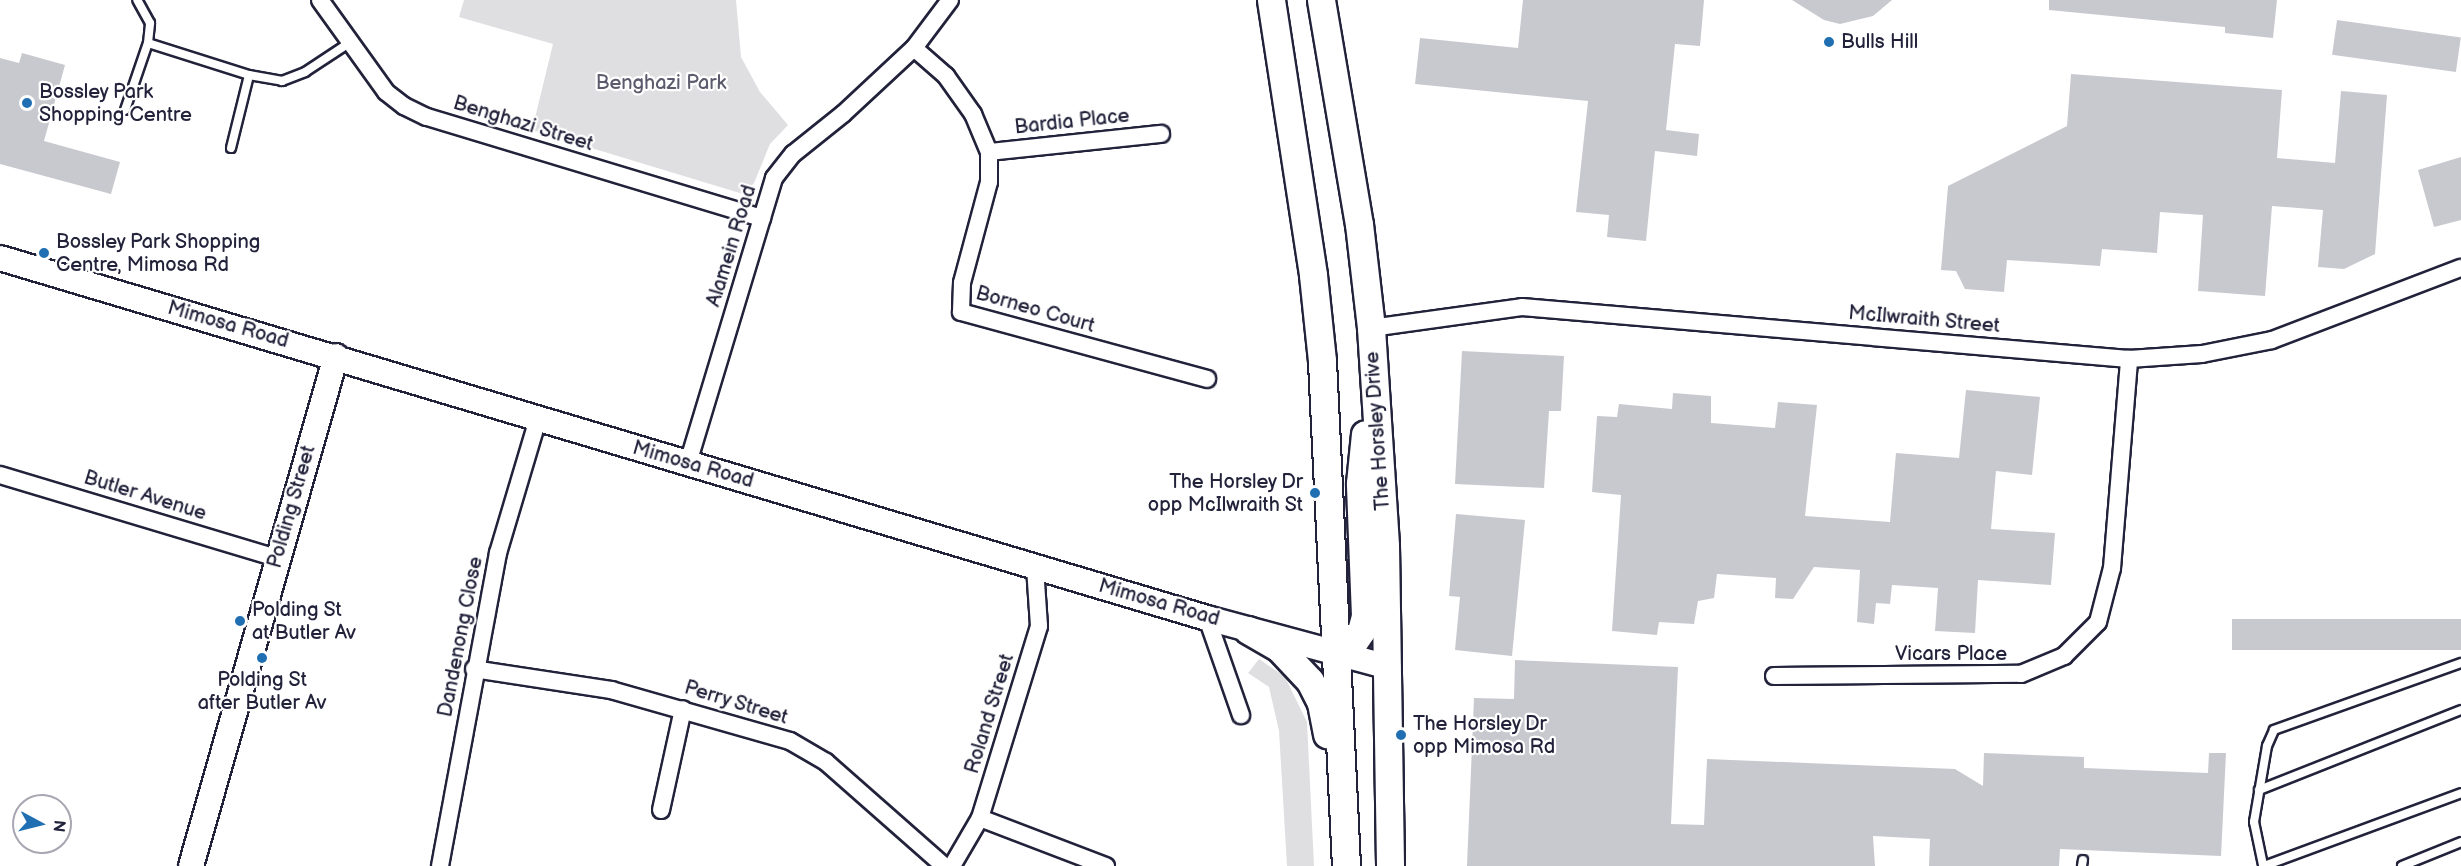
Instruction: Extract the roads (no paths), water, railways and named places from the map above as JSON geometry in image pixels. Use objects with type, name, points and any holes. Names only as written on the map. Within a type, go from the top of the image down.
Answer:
[{"type":"main road","points":[[1271,0],[1321,350],[1344,866]]},
{"type":"main road","name":"The Horsley Drive","points":[[1321,0],[1354,191],[1371,328],[1385,546],[1390,866]]},
{"type":"main road","name":"Mimosa Road","points":[[0,258],[336,356],[538,419],[1207,618],[1388,667]]},
{"type":"main road","points":[[1336,654],[1351,646],[1361,631],[1365,616],[1360,483],[1371,328]]},
{"type":"main road","name":"Polding Street","points":[[191,866],[336,356]]},
{"type":"main road","points":[[1248,630],[1279,648],[1296,663],[1321,703],[1326,722],[1329,793],[1344,866]]},
{"type":"street","name":"Benghazi Street","points":[[320,0],[386,93],[427,117],[762,218]]},
{"type":"street","name":"Alamein Road","points":[[688,463],[774,178],[793,154],[914,48],[950,0]]},
{"type":"street","name":"Borneo Court","points":[[914,48],[946,76],[973,114],[989,152],[989,182],[962,283],[961,312],[1207,380]]},
{"type":"street","name":"Bardia Place","points":[[989,152],[1161,134]]},
{"type":"street","name":"McIlwraith Street","points":[[1371,328],[1522,307],[2129,359],[2202,354],[2272,340],[2461,268]]},
{"type":"street","name":"Vicars Place","points":[[1774,676],[2021,674],[2064,656],[2098,622],[2112,568],[2129,359]]},
{"type":"street","name":"Dandenong Close","points":[[440,866],[474,669],[498,553],[538,419]]},
{"type":"street","name":"Butler Avenue","points":[[0,475],[277,558]]},
{"type":"street","name":"Roland Street","points":[[952,866],[980,818],[1039,626],[1035,567]]},
{"type":"street","points":[[1207,618],[1241,715]]},
{"type":"street","name":"Perry Street","points":[[474,669],[611,690],[790,741],[826,762],[944,866]]},
{"type":"street","points":[[661,810],[683,709]]},
{"type":"street","points":[[980,818],[1106,866]]},
{"type":"lane","points":[[125,110],[148,43],[150,23],[137,0]]},
{"type":"lane","points":[[148,43],[249,75],[282,81],[305,72],[349,43]]},
{"type":"lane","points":[[231,148],[249,75]]},
{"type":"lane","points":[[2461,663],[2274,730],[2259,790],[2254,834],[2264,866],[2461,793]]},
{"type":"lane","points":[[2259,790],[2461,710]]},
{"type":"lane","points":[[2402,866],[2461,842]]},
{"type":"place","name":"Bulls Hill","points":[[1829,42]]},
{"type":"place","name":"Bossley Park Shopping Centre","points":[[27,103]]},
{"type":"place","name":"Bossley Park Shopping Centre, Mimosa Rd","points":[[44,253]]},
{"type":"place","name":"The Horsley Dr opp McIlwraith St","points":[[1315,493]]},
{"type":"place","name":"Polding St at Butler Av","points":[[240,621]]},
{"type":"place","name":"Polding St after Butler Av","points":[[262,658]]},
{"type":"place","name":"The Horsley Dr opp Mimosa Rd","points":[[1401,735]]},
{"type":"park label","name":"Benghazi Park","points":[[661,83]]}]
